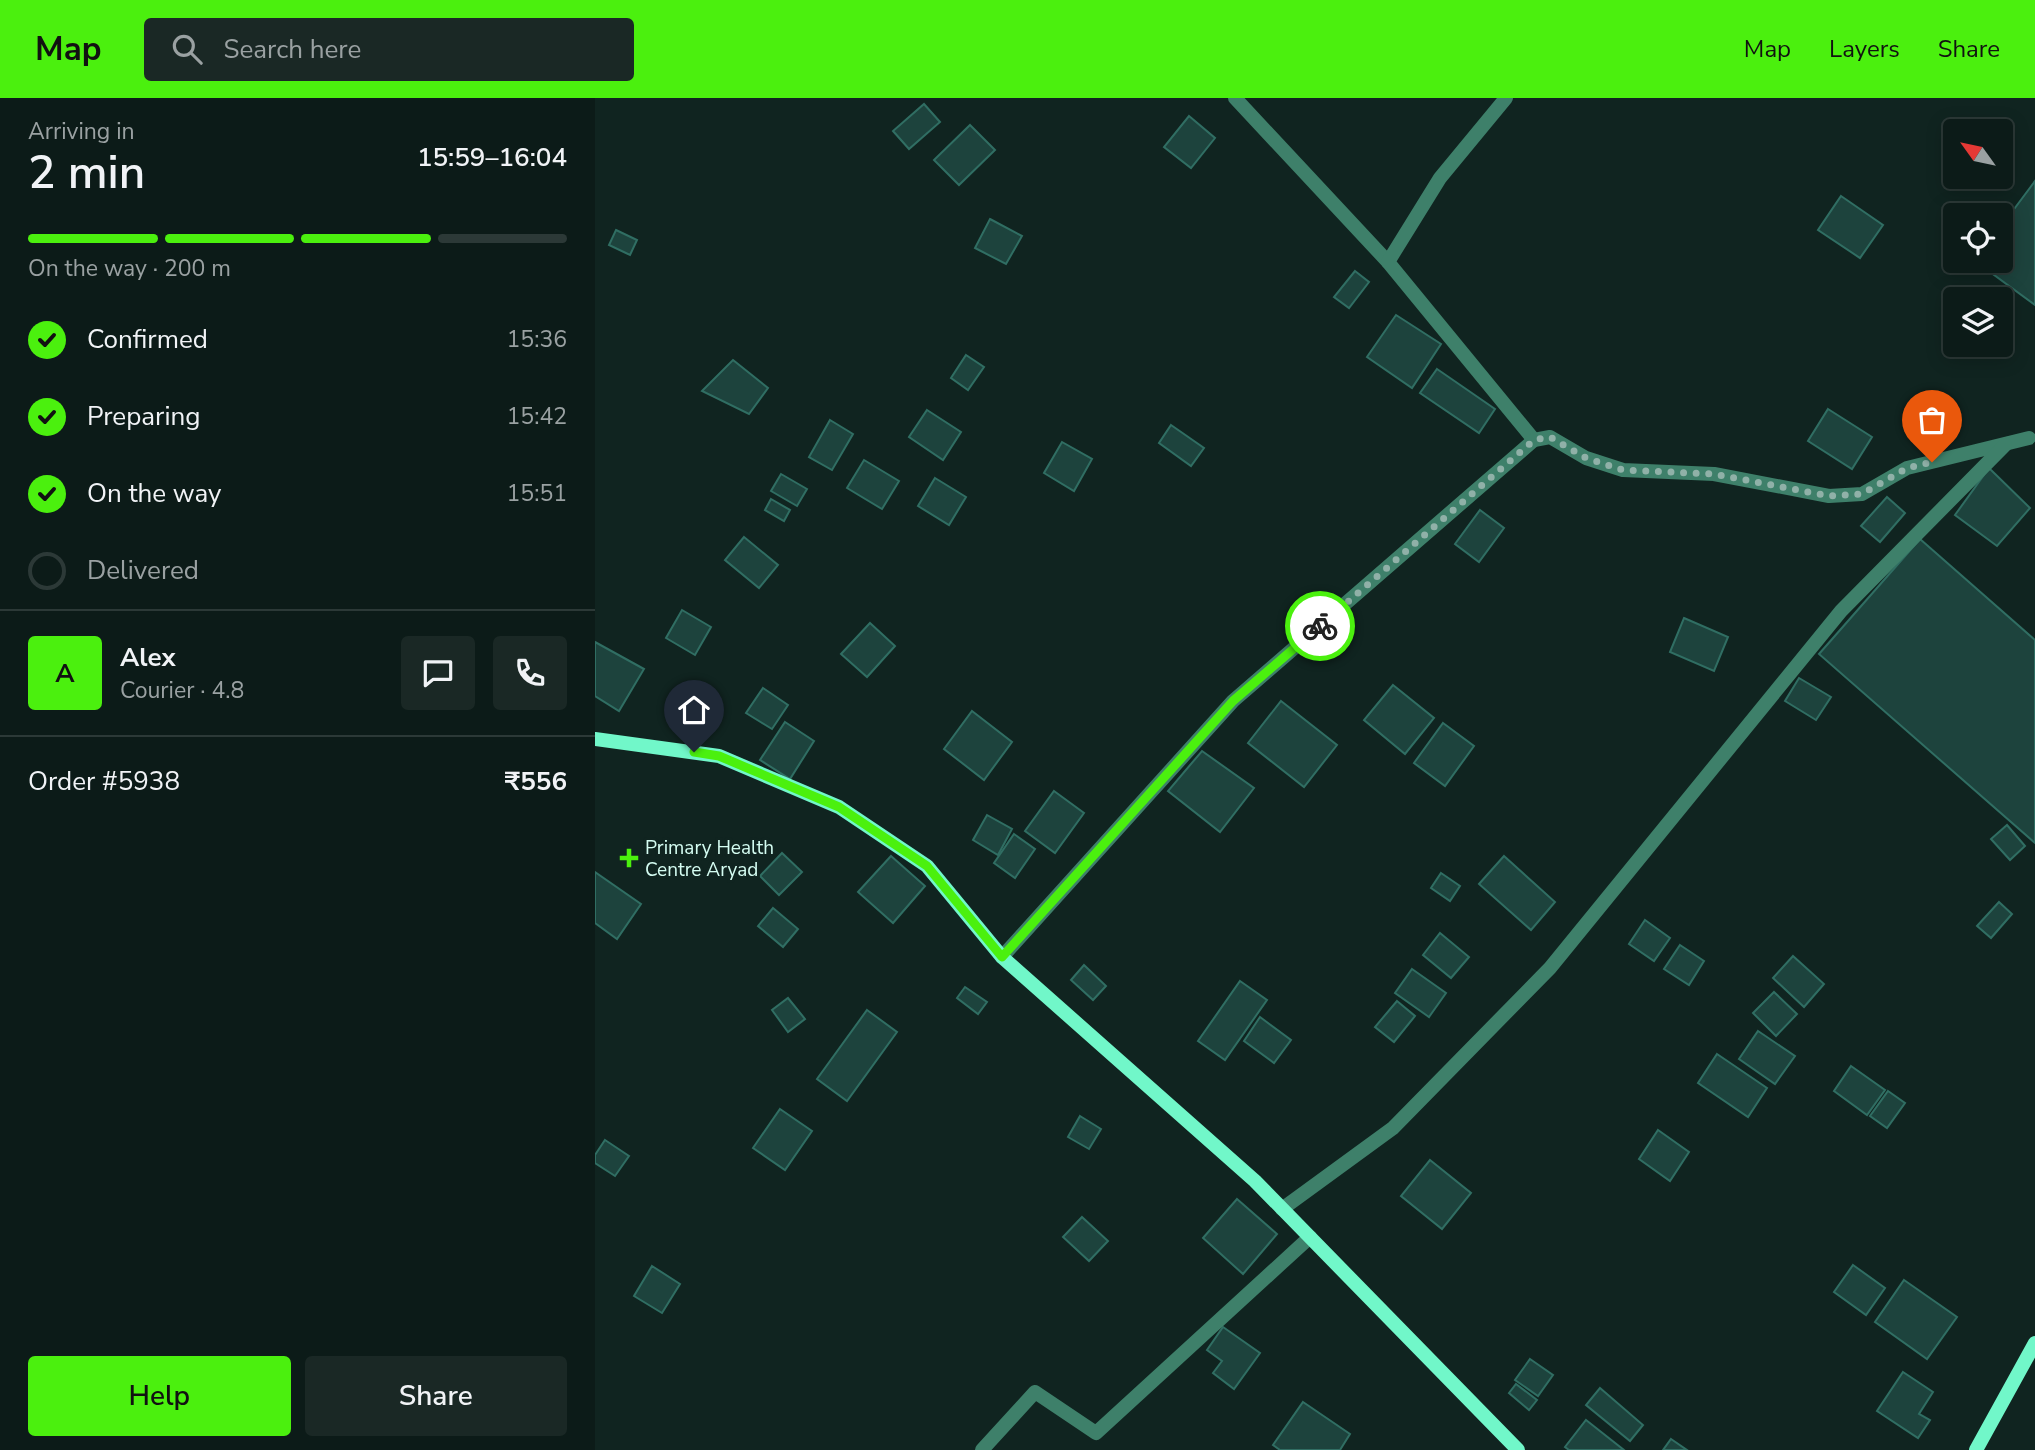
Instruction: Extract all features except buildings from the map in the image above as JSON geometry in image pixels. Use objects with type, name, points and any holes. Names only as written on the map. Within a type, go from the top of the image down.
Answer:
[{"type":"main road","points":[[595,739],[719,756],[839,807],[927,866],[1002,957],[1255,1181],[1518,1450]]},
{"type":"main road","points":[[1976,1450],[2035,1343]]},
{"type":"street","points":[[1235,98],[1388,262],[1534,440]]},
{"type":"street","points":[[1388,262],[1440,178],[1506,98]]},
{"type":"street","points":[[1002,957],[1233,701],[1534,440],[1550,437],[1586,458],[1623,470],[1714,474],[1829,496],[1862,494],[1907,468],[2029,438]]},
{"type":"street","points":[[1282,1209],[1394,1128],[1551,968],[1841,611],[2007,443]]},
{"type":"street","points":[[982,1450],[1035,1392],[1096,1433],[1310,1237]]},
{"type":"way so far","points":[[1320,626],[1534,440],[1550,437],[1586,458],[1623,470],[1714,474],[1829,496],[1862,494],[1907,468],[1932,462]]},
{"type":"place","name":"Primary Health Centre Aryad","points":[[629,858]]},
{"type":"route","points":[[694,752],[719,756],[839,807],[927,866],[1002,957],[1233,701],[1320,626]]}]
